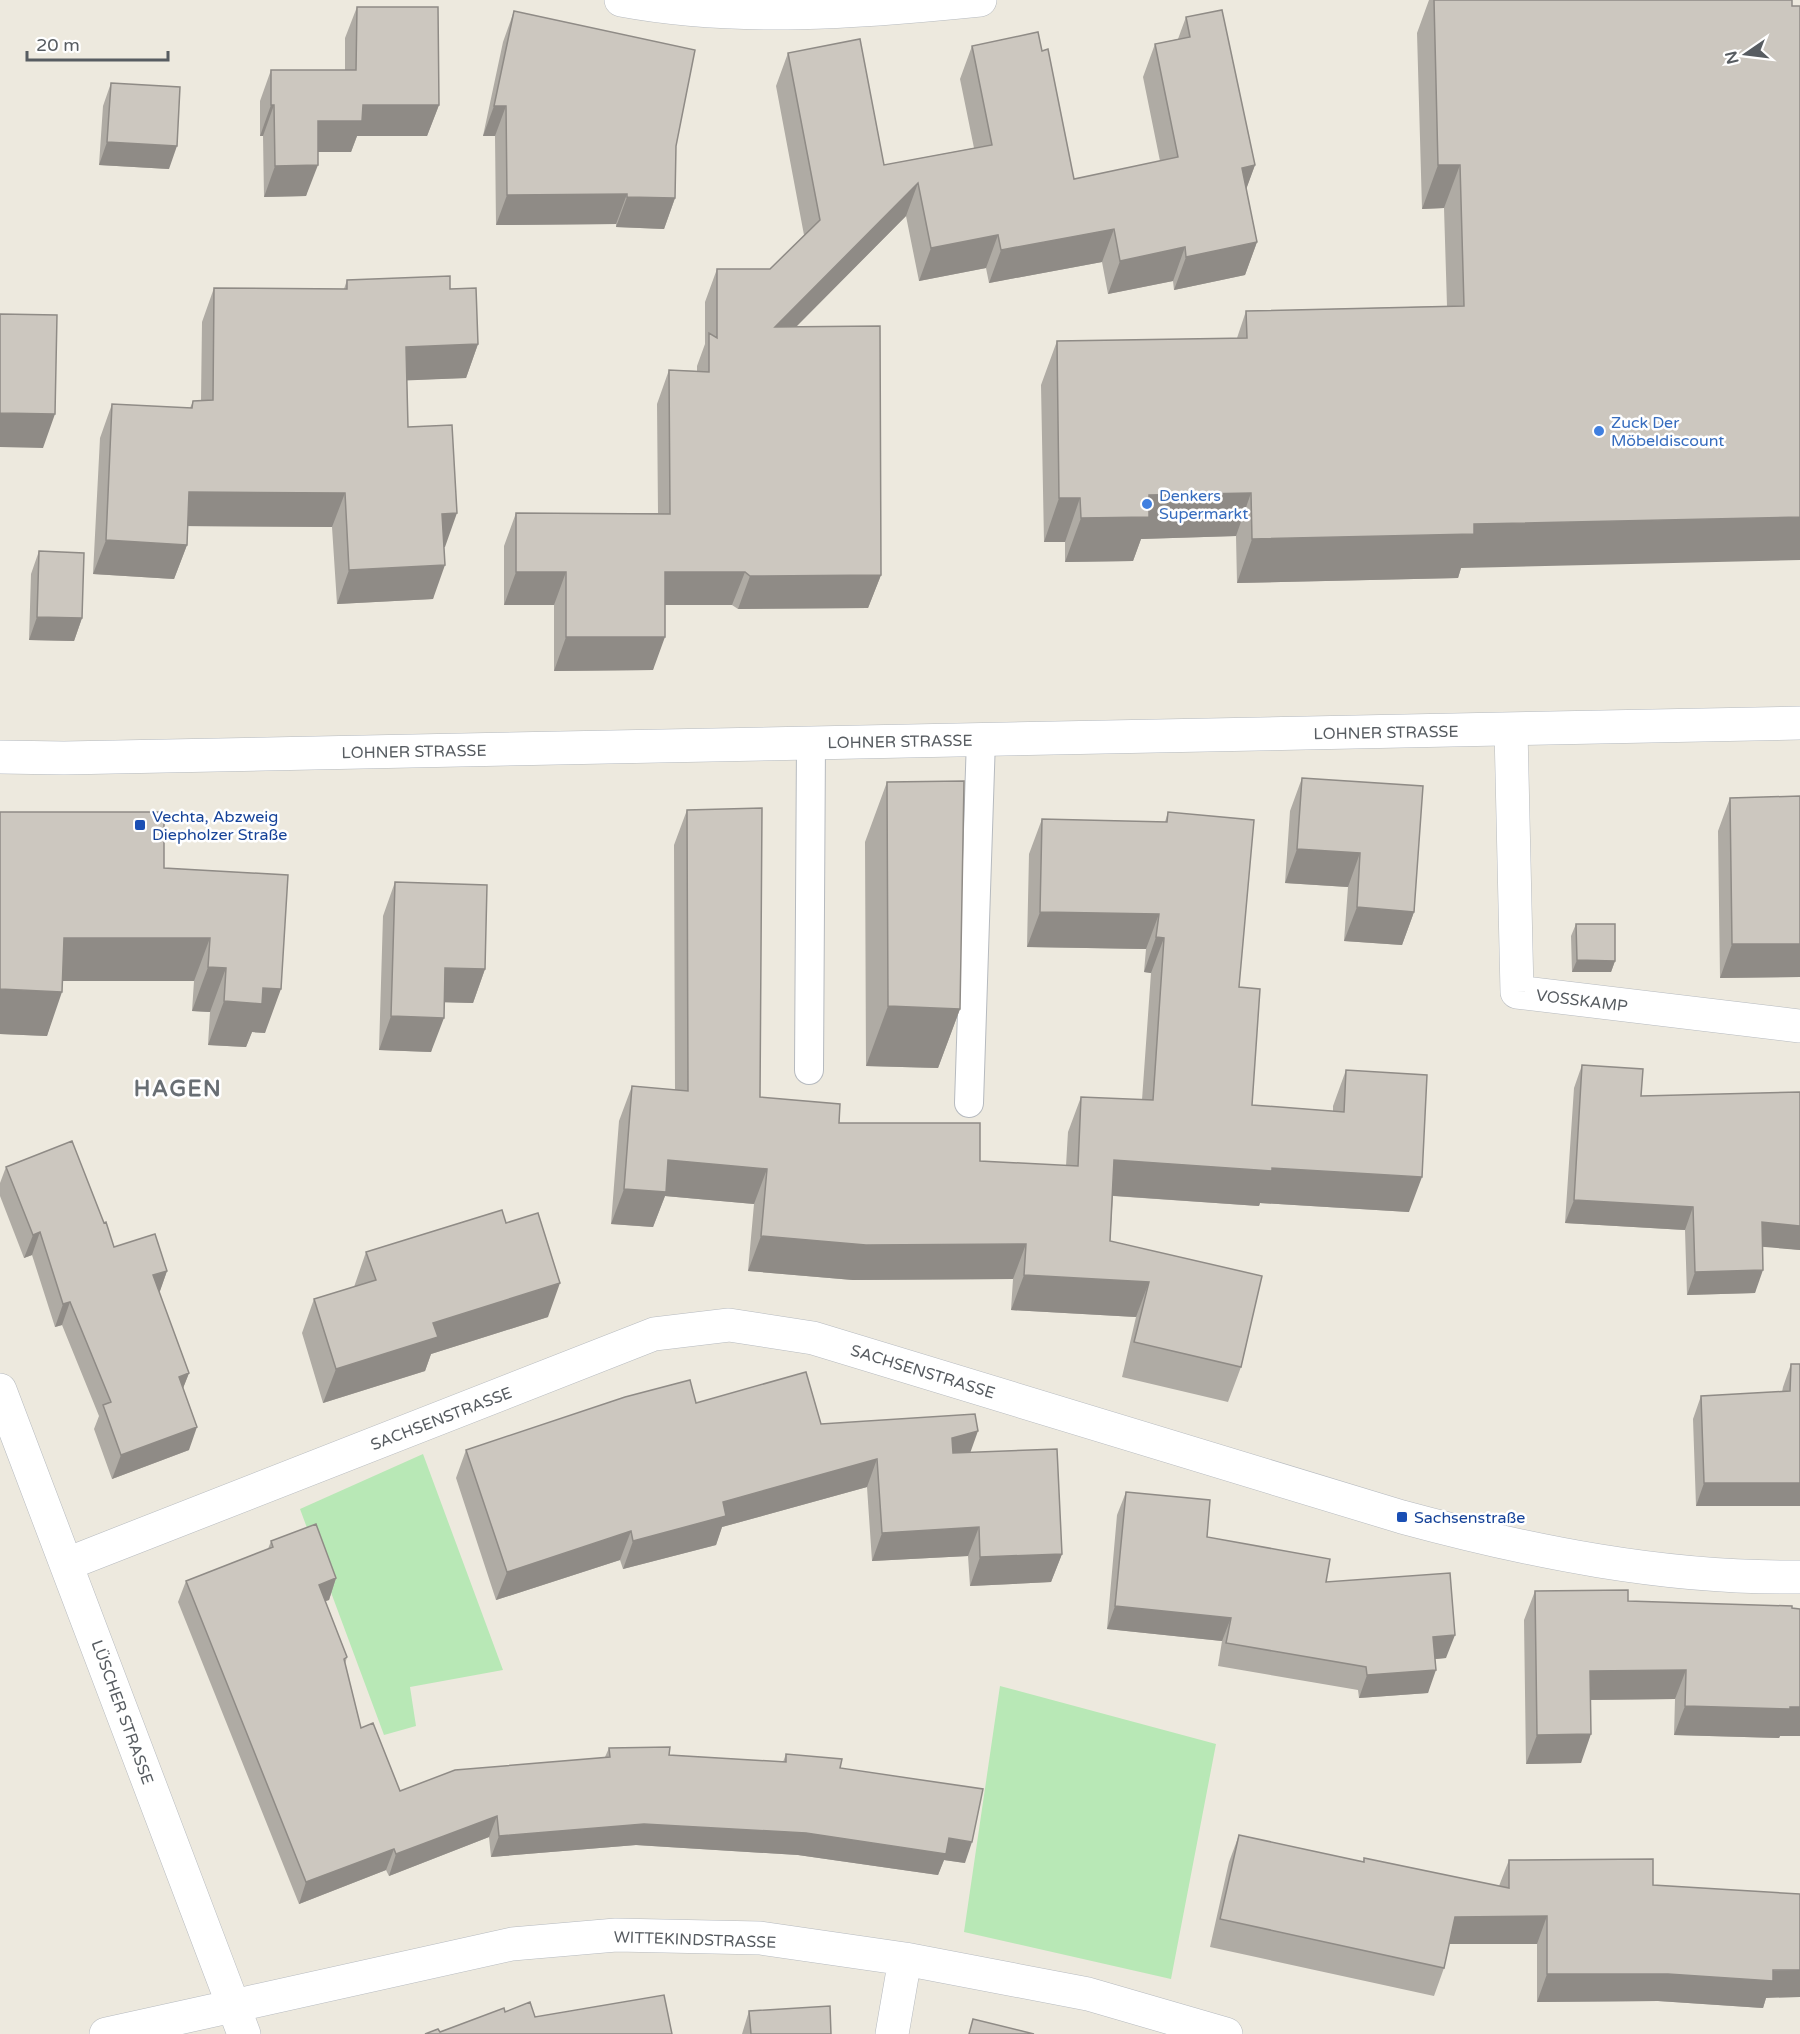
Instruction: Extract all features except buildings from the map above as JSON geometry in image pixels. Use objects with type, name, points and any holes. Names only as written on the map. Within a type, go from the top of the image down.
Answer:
[{"type":"street","points":[[621,0],[675,10],[792,13],[891,9],[980,0]]},
{"type":"street","name":"LOHNER STRASSE","points":[[0,757],[64,758],[1800,723]]},
{"type":"street","name":"VOSSKAMP","points":[[1511,730],[1517,992],[1800,1026]]},
{"type":"street","name":"SACHSENSTRASSE","points":[[67,1564],[654,1334],[729,1325],[813,1338],[1402,1516],[1486,1539],[1667,1571],[1800,1577]]},
{"type":"street","name":"LÜSCHER STRASSE","points":[[0,1390],[238,2020]]},
{"type":"street","name":"WITTEKINDSTRASSE","points":[[106,2034],[238,2020],[512,1944],[616,1935],[760,1938],[905,1959],[1088,1994],[1226,2034]]},
{"type":"street","points":[[892,2034],[905,1959]]},
{"type":"lane","points":[[969,1103],[981,739]]},
{"type":"lane","points":[[809,1070],[811,742]]},
{"type":"green space","points":[[423,1454],[503,1670],[410,1687],[416,1726],[384,1735],[300,1509]]},
{"type":"green space","points":[[1000,1686],[1216,1744],[1171,1979],[964,1932]]},
{"type":"place","name":"Zuck Der Möbeldiscount","points":[[1599,431]]},
{"type":"place","name":"Denkers Supermarkt","points":[[1147,504]]},
{"type":"place","name":"Vechta, Abzweig Diepholzer Straße","points":[[140,825]]},
{"type":"place","name":"Sachsenstraße","points":[[1402,1517]]},
{"type":"district","name":"HAGEN","points":[[178,1088]]}]
